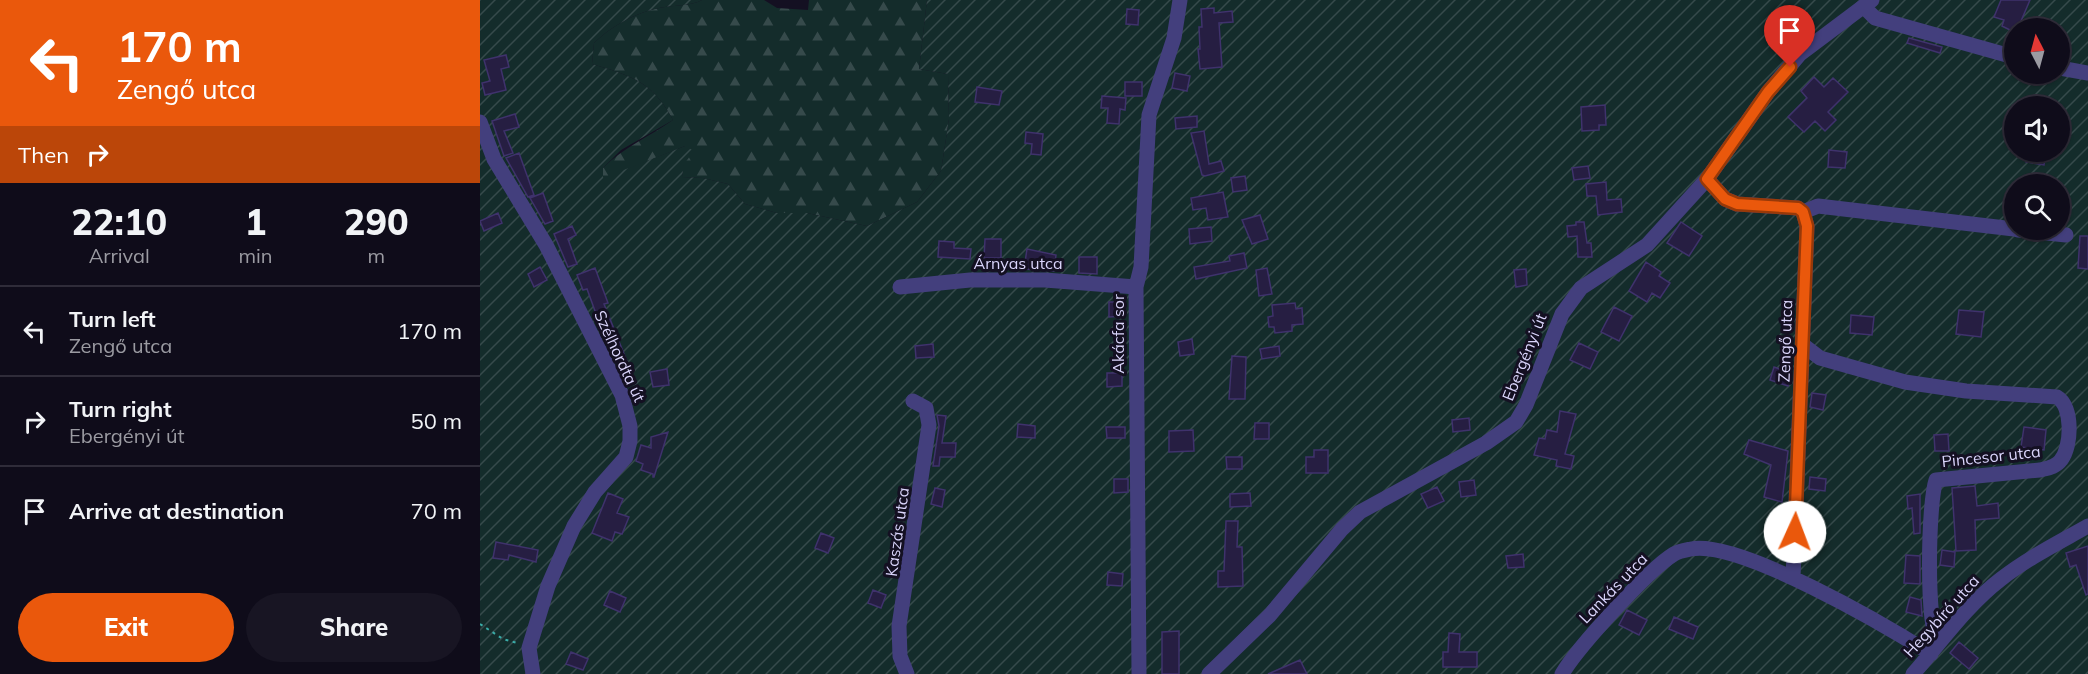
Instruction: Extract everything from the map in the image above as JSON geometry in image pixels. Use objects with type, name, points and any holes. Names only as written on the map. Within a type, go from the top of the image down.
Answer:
[{"type":"street","name":"Akácfa sor","points":[[1139,674],[1136,287],[1141,267],[1149,115],[1174,38],[1180,0]]},
{"type":"street","points":[[1868,4],[1875,18],[2004,54]]},
{"type":"street","name":"Ebergényi út","points":[[1209,674],[1270,615],[1342,529],[1360,512],[1486,444],[1516,422],[1526,405],[1562,314],[1581,288],[1647,245],[1707,179],[1768,92],[1800,54],[1868,4]]},
{"type":"street","points":[[2070,70],[2088,73]]},
{"type":"street","name":"Szélhordta út","points":[[480,122],[494,159],[546,245],[622,395],[630,426],[630,441],[626,457],[595,492],[574,526],[548,586],[529,648],[533,674]]},
{"type":"street","points":[[1707,179],[1725,199],[1737,204],[1781,205],[1798,208],[1803,212],[1818,206],[2004,228]]},
{"type":"street","name":"Zengő utca","points":[[1793,579],[1807,226],[1803,212]]},
{"type":"street","name":"Árnyas utca","points":[[900,287],[970,280],[1045,280],[1136,287]]},
{"type":"street","name":"Pincesor utca","points":[[1803,345],[1820,358],[1905,382],[1966,391],[2057,397],[2064,401],[2067,408],[2067,447],[2056,466],[2040,470],[1936,480],[1932,526],[1931,608],[1935,649]]},
{"type":"street","name":"Kaszás utca","points":[[907,674],[900,656],[899,626],[929,424],[926,408],[913,401]]},
{"type":"street","name":"Hegybíró utca","points":[[1913,674],[1999,580],[2024,562],[2088,526]]},
{"type":"street","name":"Lankás utca","points":[[1562,674],[1582,647],[1642,583],[1675,553],[1703,547],[1721,549],[1793,579],[1935,649]]},
{"type":"path","points":[[480,624],[502,639],[529,648]]},
{"type":"green space","points":[[480,0],[702,0],[636,15],[609,30],[594,43],[592,64],[619,72],[640,82],[658,97],[673,120],[621,150],[603,168],[603,178],[685,146],[694,151],[684,164],[682,177],[703,178],[728,184],[745,204],[777,213],[807,213],[867,226],[917,202],[941,171],[949,119],[948,74],[919,69],[927,0],[2088,0],[2088,674],[480,674]]},
{"type":"green space","points":[[702,0],[764,0],[777,8],[808,10],[809,0],[927,0],[919,69],[948,74],[949,119],[941,171],[917,202],[867,226],[807,213],[777,213],[745,204],[728,184],[703,178],[682,177],[685,146],[603,179],[603,168],[611,161],[673,120],[658,97],[640,82],[619,72],[592,64],[594,43],[609,30],[636,15]]},
{"type":"building","points":[[2001,0],[2030,0],[2022,18],[2004,18],[2004,20],[1994,17]]},
{"type":"building","points":[[1214,8],[1214,13],[1232,11],[1233,22],[1219,23],[1222,67],[1200,69],[1198,49],[1200,49],[1199,27],[1202,27],[1201,9]]},
{"type":"building","points":[[1127,9],[1139,10],[1138,25],[1126,24]]},
{"type":"building","points":[[1909,38],[1942,47],[1940,53],[1907,43]]},
{"type":"building","points":[[506,55],[509,67],[501,69],[506,90],[485,95],[482,83],[490,81],[484,60]]},
{"type":"building","points":[[1175,73],[1190,76],[1187,91],[1172,88]]},
{"type":"building","points":[[1814,77],[1824,87],[1833,78],[1848,92],[1828,112],[1836,120],[1825,131],[1815,121],[1804,132],[1788,117],[1807,98],[1801,91]]},
{"type":"building","points":[[1125,82],[1142,82],[1142,96],[1125,96]]},
{"type":"building","points":[[977,87],[1002,91],[999,105],[975,102]]},
{"type":"building","points":[[1102,96],[1126,98],[1125,110],[1120,109],[1119,124],[1107,123],[1108,108],[1101,108]]},
{"type":"building","points":[[1605,105],[1606,125],[1599,125],[1599,130],[1582,131],[1581,107]]},
{"type":"building","points":[[515,114],[519,127],[504,131],[513,153],[504,156],[492,121]]},
{"type":"building","points":[[1197,116],[1197,127],[1176,129],[1175,118]]},
{"type":"building","points":[[1204,131],[1209,164],[1221,161],[1224,171],[1205,176],[1202,175],[1191,133]]},
{"type":"building","points":[[1026,132],[1043,134],[1041,155],[1031,154],[1032,144],[1025,143]]},
{"type":"building","points":[[1829,150],[1847,152],[1845,168],[1828,167]]},
{"type":"building","points":[[519,153],[534,195],[528,197],[506,158]]},
{"type":"building","points":[[2026,162],[2044,162],[2044,165]]},
{"type":"building","points":[[1588,166],[1590,178],[1574,180],[1572,168]]},
{"type":"building","points":[[1245,176],[1247,190],[1233,192],[1231,178]]},
{"type":"building","points":[[1606,182],[1607,200],[1621,199],[1622,212],[1598,215],[1596,196],[1587,196],[1586,184]]},
{"type":"building","points":[[1223,192],[1228,217],[1208,220],[1206,208],[1193,210],[1191,198]]},
{"type":"building","points":[[543,193],[553,221],[545,224],[530,198]]},
{"type":"building","points":[[498,213],[502,223],[484,231],[480,221]]},
{"type":"building","points":[[1260,215],[1268,239],[1252,244],[1242,220]]},
{"type":"building","points":[[1576,222],[1584,222],[1587,243],[1591,243],[1592,257],[1578,257],[1577,236],[1568,237],[1567,226],[1576,225]]},
{"type":"building","points":[[1681,222],[1702,236],[1689,256],[1667,243]]},
{"type":"building","points":[[572,226],[576,235],[568,239],[577,264],[568,267],[554,234]]},
{"type":"building","points":[[1211,227],[1212,241],[1190,244],[1189,229]]},
{"type":"building","points":[[2080,236],[2088,236],[2088,269],[2078,268]]},
{"type":"building","points":[[985,239],[1001,239],[1001,258],[984,258]]},
{"type":"building","points":[[939,241],[954,242],[954,248],[971,249],[970,259],[938,257]]},
{"type":"building","points":[[1027,249],[1056,255],[1054,271],[1024,269]]},
{"type":"building","points":[[1244,253],[1247,268],[1196,279],[1194,267],[1230,261],[1229,256]]},
{"type":"building","points":[[1079,257],[1097,257],[1097,274],[1079,273]]},
{"type":"building","points":[[1646,262],[1661,272],[1659,276],[1670,283],[1660,298],[1652,293],[1647,302],[1629,291]]},
{"type":"building","points":[[540,267],[547,280],[534,287],[528,274]]},
{"type":"building","points":[[595,268],[608,303],[604,304],[630,369],[622,373],[598,325],[599,322],[587,289],[583,290],[577,275]]},
{"type":"building","points":[[1267,268],[1272,294],[1259,296],[1256,270]]},
{"type":"building","points":[[1526,269],[1527,285],[1516,287],[1514,270]]},
{"type":"building","points":[[1109,302],[1124,302],[1125,316],[1109,317]]},
{"type":"building","points":[[1295,303],[1296,309],[1302,308],[1303,324],[1292,325],[1292,331],[1275,333],[1274,327],[1269,327],[1268,317],[1273,316],[1272,305]]},
{"type":"building","points":[[1614,307],[1632,316],[1619,341],[1601,332]]},
{"type":"building","points":[[1959,310],[1984,312],[1981,337],[1956,334]]},
{"type":"building","points":[[1851,315],[1874,317],[1872,335],[1850,333]]},
{"type":"building","points":[[1192,339],[1194,354],[1180,356],[1178,342]]},
{"type":"building","points":[[1579,343],[1598,352],[1590,369],[1570,360]]},
{"type":"building","points":[[933,344],[934,357],[916,358],[915,346]]},
{"type":"building","points":[[1279,346],[1280,356],[1262,359],[1260,349]]},
{"type":"building","points":[[1232,356],[1246,357],[1245,399],[1229,399]]},
{"type":"building","points":[[1774,367],[1791,373],[1788,386],[1770,380]]},
{"type":"building","points":[[667,369],[669,385],[653,387],[650,372]]},
{"type":"building","points":[[1107,373],[1122,373],[1122,386],[1107,387]]},
{"type":"building","points":[[1812,393],[1826,395],[1823,410],[1810,407]]},
{"type":"building","points":[[1560,411],[1576,414],[1565,454],[1574,456],[1571,469],[1556,466],[1557,460],[1534,455],[1539,438],[1545,439],[1547,430],[1557,432]]},
{"type":"building","points":[[937,415],[946,416],[942,443],[956,443],[955,457],[940,457],[939,466],[933,466],[939,426]]},
{"type":"building","points":[[1469,418],[1470,430],[1453,432],[1452,420]]},
{"type":"building","points":[[1255,423],[1269,423],[1269,439],[1254,439]]},
{"type":"building","points":[[1018,424],[1035,426],[1035,438],[1017,437]]},
{"type":"building","points":[[1106,427],[1125,427],[1125,438],[1107,438]]},
{"type":"building","points":[[2024,427],[2046,430],[2044,450],[2021,447]]},
{"type":"building","points":[[1193,430],[1194,451],[1169,452],[1169,431]]},
{"type":"building","points":[[668,432],[653,477],[653,474],[641,470],[643,464],[636,461],[641,445],[651,448],[651,437]]},
{"type":"building","points":[[1948,434],[1949,451],[1935,451],[1934,435]]},
{"type":"building","points":[[1749,440],[1788,451],[1782,502],[1764,497],[1771,465],[1744,454]]},
{"type":"building","points":[[1314,450],[1328,450],[1328,473],[1306,473],[1306,457],[1314,457]]},
{"type":"building","points":[[1226,457],[1242,457],[1242,469],[1227,469]]},
{"type":"building","points":[[1810,477],[1826,479],[1825,491],[1809,489]]},
{"type":"building","points":[[1114,479],[1128,479],[1128,492],[1114,493]]},
{"type":"building","points":[[1474,480],[1476,495],[1461,497],[1459,482]]},
{"type":"building","points":[[1975,486],[1977,506],[1998,503],[1999,518],[1975,520],[1976,550],[1956,551],[1952,488]]},
{"type":"building","points":[[1437,487],[1444,501],[1428,508],[1421,494]]},
{"type":"building","points":[[935,488],[945,490],[942,507],[931,504]]},
{"type":"building","points":[[608,493],[623,499],[617,513],[629,517],[622,534],[615,532],[612,541],[592,533]]},
{"type":"building","points":[[1250,493],[1251,506],[1230,507],[1230,494]]},
{"type":"building","points":[[1920,494],[1920,533],[1914,534],[1912,508],[1908,509],[1907,496]]},
{"type":"building","points":[[1771,516],[1786,519],[1783,542],[1766,538]]},
{"type":"building","points":[[1226,521],[1238,521],[1237,547],[1242,547],[1243,586],[1218,587],[1218,571],[1224,571]]},
{"type":"building","points":[[821,533],[834,538],[828,553],[815,548]]},
{"type":"building","points":[[496,542],[538,550],[536,562],[509,555],[508,560],[493,558]]},
{"type":"building","points":[[2088,546],[2088,594],[2086,595],[2076,565],[2070,567],[2066,553]]},
{"type":"building","points":[[1942,550],[1955,552],[1954,567],[1940,565]]},
{"type":"building","points":[[1523,554],[1524,567],[1508,568],[1506,556]]},
{"type":"building","points":[[1906,555],[1920,556],[1920,584],[1904,583]]},
{"type":"building","points":[[1108,572],[1123,574],[1122,586],[1107,585]]},
{"type":"building","points":[[873,590],[886,595],[881,608],[868,603]]},
{"type":"building","points":[[610,591],[626,598],[620,612],[604,605]]},
{"type":"building","points":[[1910,597],[1921,600],[1922,616],[1906,612]]},
{"type":"building","points":[[1627,610],[1647,620],[1639,635],[1619,625]]},
{"type":"building","points":[[1674,617],[1698,627],[1693,639],[1669,629]]},
{"type":"building","points":[[1179,631],[1179,674],[1162,674],[1162,632]]},
{"type":"building","points":[[1449,633],[1460,634],[1459,652],[1477,652],[1477,667],[1443,667],[1443,652],[1448,652]]},
{"type":"building","points":[[1959,642],[1978,658],[1969,669],[1950,653]]},
{"type":"building","points":[[571,652],[588,659],[583,670],[566,664]]},
{"type":"building","points":[[1300,660],[1307,674],[1268,674]]},
{"type":"route","points":[[1790,67],[1768,92],[1707,179],[1725,199],[1737,204],[1781,205],[1798,208],[1803,212],[1807,226],[1795,532]]}]
